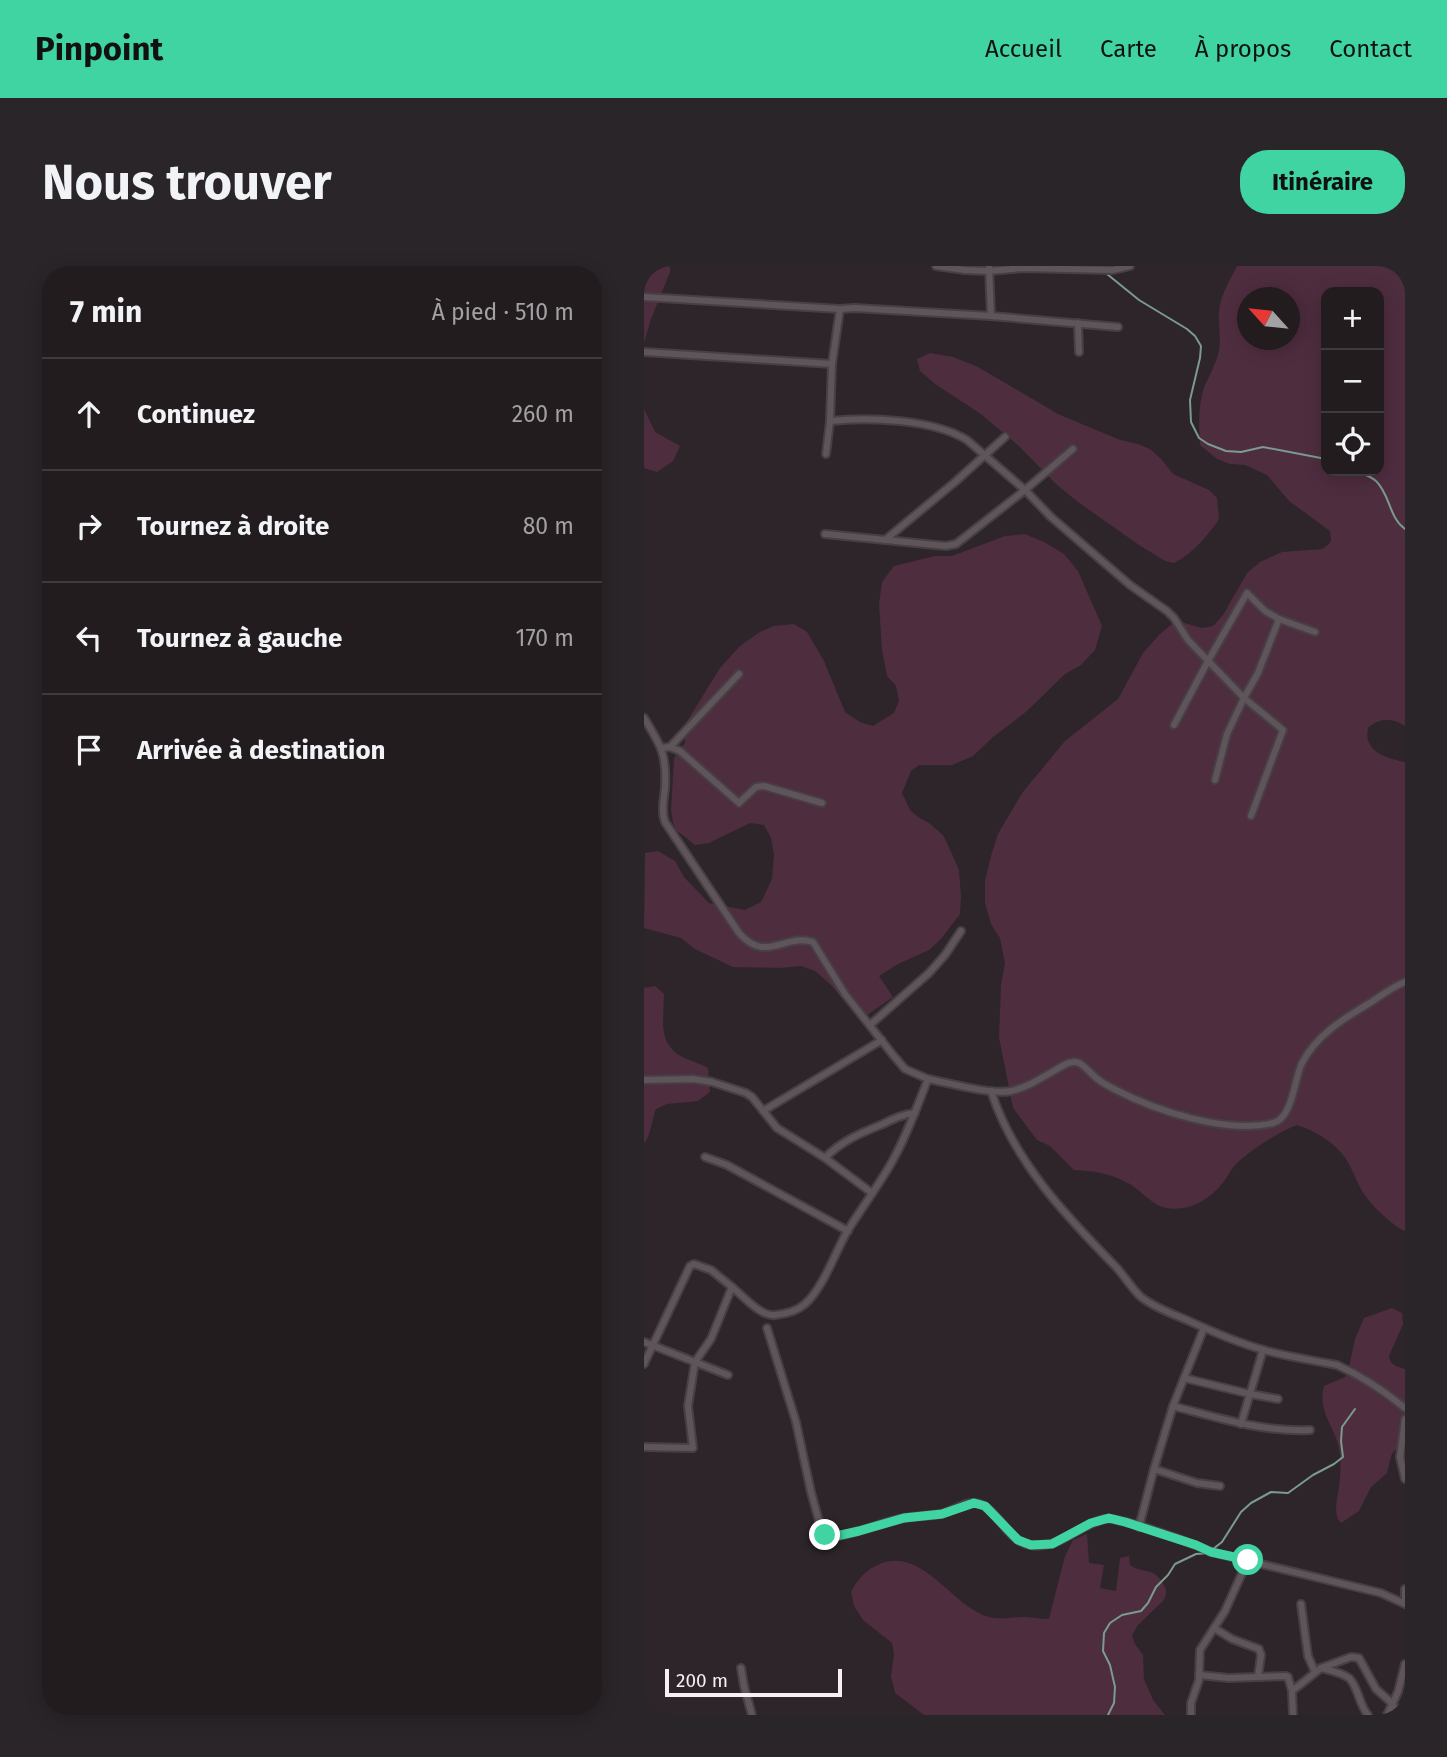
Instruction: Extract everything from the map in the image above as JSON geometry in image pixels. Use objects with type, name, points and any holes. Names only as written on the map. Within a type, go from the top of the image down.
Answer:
[{"type":"street","points":[[936,266],[964,270],[1114,270],[1130,266]]},
{"type":"street","points":[[989,268],[991,316]]},
{"type":"street","points":[[644,297],[991,316],[1118,327]]},
{"type":"street","points":[[826,454],[832,364],[840,309]]},
{"type":"street","points":[[1077,323],[1079,352]]},
{"type":"street","points":[[644,352],[832,364]]},
{"type":"street","points":[[830,421],[886,419],[957,434],[1025,490],[1061,526],[1130,585],[1167,611],[1188,640],[1244,698],[1283,730],[1251,816]]},
{"type":"street","points":[[885,540],[1004,437]]},
{"type":"street","points":[[825,534],[946,546],[956,544],[1073,449]]},
{"type":"street","points":[[1174,725],[1247,593],[1265,611],[1315,632]]},
{"type":"street","points":[[1215,780],[1227,734],[1258,673],[1279,619]]},
{"type":"street","points":[[670,747],[739,674]]},
{"type":"street","points":[[644,718],[661,748],[664,759],[663,818],[739,933],[754,945],[764,948],[805,939],[813,942],[845,994],[905,1069],[928,1079],[991,1091],[1012,1091],[1072,1061],[1079,1062],[1103,1084],[1184,1117],[1252,1126],[1276,1122],[1283,1118],[1293,1095],[1296,1077],[1314,1043],[1349,1015],[1405,982]]},
{"type":"street","points":[[661,748],[670,747],[680,751],[739,803],[756,786],[822,803]]},
{"type":"street","points":[[870,1025],[929,973],[945,956],[961,931]]},
{"type":"street","points":[[763,1111],[882,1040]]},
{"type":"street","points":[[644,1080],[685,1079],[712,1082],[746,1093],[777,1128],[825,1158],[872,1193]]},
{"type":"street","points":[[644,1364],[690,1266],[694,1264],[711,1270],[761,1312],[772,1316],[791,1312],[804,1305],[825,1275],[848,1231],[890,1165],[928,1079]]},
{"type":"street","points":[[991,1091],[997,1110],[1031,1170],[1063,1212],[1125,1276],[1140,1296],[1203,1328],[1263,1350],[1337,1365],[1378,1387],[1405,1408]]},
{"type":"street","points":[[825,1158],[834,1148],[851,1137],[903,1115],[915,1113]]},
{"type":"street","points":[[705,1157],[727,1165],[848,1231]]},
{"type":"street","points":[[644,1447],[693,1448],[688,1406],[695,1362],[711,1339],[732,1287]]},
{"type":"street","points":[[767,1328],[796,1422],[814,1506],[825,1535],[832,1537],[904,1518],[942,1514],[974,1503],[985,1506],[1018,1540],[1031,1545],[1052,1544],[1091,1523],[1109,1518],[1211,1552],[1381,1593],[1405,1604],[1405,1589]]},
{"type":"street","points":[[1139,1527],[1173,1406],[1203,1328]]},
{"type":"street","points":[[644,1342],[728,1375]]},
{"type":"street","points":[[1241,1424],[1263,1350]]},
{"type":"street","points":[[1184,1378],[1278,1399]]},
{"type":"street","points":[[1173,1406],[1241,1424],[1310,1430]]},
{"type":"street","points":[[1405,1419],[1400,1457],[1405,1479]]},
{"type":"street","points":[[1154,1469],[1202,1484],[1220,1486]]},
{"type":"street","points":[[1191,1715],[1191,1703],[1198,1685],[1199,1650],[1225,1611],[1248,1560]]},
{"type":"street","points":[[1301,1604],[1308,1656],[1318,1670],[1351,1680],[1368,1715]]},
{"type":"street","points":[[1214,1628],[1232,1639],[1259,1649],[1261,1655],[1258,1677]]},
{"type":"street","points":[[1292,1691],[1318,1670],[1352,1657],[1359,1658],[1377,1689],[1392,1706],[1405,1709]]},
{"type":"street","points":[[1387,1715],[1398,1692],[1405,1667]]},
{"type":"street","points":[[741,1668],[752,1715]]},
{"type":"street","points":[[1199,1675],[1228,1678],[1286,1676],[1292,1691],[1293,1715]]},
{"type":"shaded area","points":[[644,266],[670,266],[670,272],[644,343]]},
{"type":"shaded area","points":[[1237,266],[1405,266],[1405,726],[1390,720],[1377,722],[1368,728],[1367,736],[1369,743],[1378,752],[1405,762],[1405,1231],[1388,1220],[1368,1199],[1346,1159],[1333,1145],[1297,1125],[1252,1151],[1233,1167],[1222,1184],[1210,1195],[1190,1207],[1166,1208],[1113,1176],[1074,1170],[1050,1146],[1037,1140],[1013,1108],[999,1037],[1001,985],[1005,963],[1000,938],[991,924],[985,903],[985,881],[998,834],[1022,793],[1065,741],[1118,699],[1143,653],[1172,624],[1181,622],[1202,628],[1213,626],[1223,615],[1247,573],[1260,562],[1282,552],[1322,549],[1331,540],[1330,531],[1289,501],[1267,475],[1245,465],[1230,464],[1217,459],[1200,445],[1201,398],[1219,350],[1219,312],[1226,288]]},
{"type":"shaded area","points":[[930,353],[953,357],[978,367],[1058,414],[1120,440],[1150,449],[1173,474],[1209,490],[1217,498],[1219,519],[1187,554],[1174,563],[1165,561],[1078,502],[981,414],[920,371],[917,359]]},
{"type":"shaded area","points":[[644,409],[655,432],[680,446],[673,461],[657,472],[644,468]]},
{"type":"shaded area","points":[[1025,534],[1064,554],[1078,571],[1102,626],[1095,650],[1081,665],[1065,674],[1027,711],[973,756],[952,765],[919,765],[911,771],[902,793],[910,810],[943,835],[959,870],[960,914],[929,950],[879,976],[893,997],[860,1020],[831,985],[815,971],[801,966],[733,967],[695,949],[681,938],[644,928],[645,853],[658,851],[675,861],[684,877],[709,903],[745,910],[761,902],[772,879],[774,855],[771,838],[764,825],[750,823],[709,843],[695,845],[676,830],[671,810],[674,758],[685,743],[686,723],[720,668],[740,646],[774,626],[794,624],[807,632],[824,661],[845,712],[860,722],[873,726],[894,713],[899,701],[896,686],[887,676],[879,604],[882,582],[894,566],[935,556],[952,556],[1005,536]]},
{"type":"shaded area","points":[[655,986],[664,994],[663,1023],[666,1040],[677,1054],[708,1068],[710,1092],[698,1101],[667,1104],[656,1109],[644,1143],[644,988]]},
{"type":"shaded area","points":[[1392,1308],[1402,1313],[1403,1324],[1389,1356],[1392,1363],[1405,1369],[1405,1445],[1394,1451],[1387,1473],[1371,1487],[1359,1511],[1341,1523],[1336,1510],[1340,1453],[1323,1403],[1324,1386],[1345,1377],[1348,1372],[1355,1339],[1364,1318]]},
{"type":"shaded area","points":[[1087,1534],[1089,1563],[1104,1565],[1100,1588],[1116,1591],[1120,1558],[1129,1556],[1130,1565],[1156,1575],[1165,1588],[1164,1600],[1137,1626],[1132,1636],[1143,1655],[1144,1679],[1153,1700],[1165,1715],[924,1715],[895,1693],[891,1676],[894,1654],[892,1643],[863,1620],[854,1606],[851,1592],[867,1571],[882,1563],[909,1563],[934,1577],[984,1616],[1049,1619],[1065,1556],[1073,1540]]},
{"type":"waterway","points":[[1107,266],[1107,274],[1139,300],[1187,329],[1201,346],[1190,400],[1191,422],[1199,438],[1226,451],[1241,452],[1263,447],[1321,458]]},
{"type":"waterway","points":[[1367,476],[1381,486],[1396,519],[1405,529]]},
{"type":"waterway","points":[[1213,1549],[1222,1542],[1241,1512],[1251,1503],[1271,1492],[1288,1493],[1343,1457],[1342,1427],[1355,1409]]},
{"type":"waterway","points":[[1108,1715],[1114,1703],[1115,1687],[1110,1665],[1103,1651],[1104,1633],[1110,1623],[1122,1615],[1141,1611],[1175,1564],[1196,1554],[1209,1553]]},
{"type":"route","points":[[825,1535],[832,1537],[904,1518],[942,1514],[974,1503],[985,1506],[1018,1540],[1026,1544],[1052,1544],[1091,1523],[1109,1518],[1211,1552],[1248,1560]]}]
